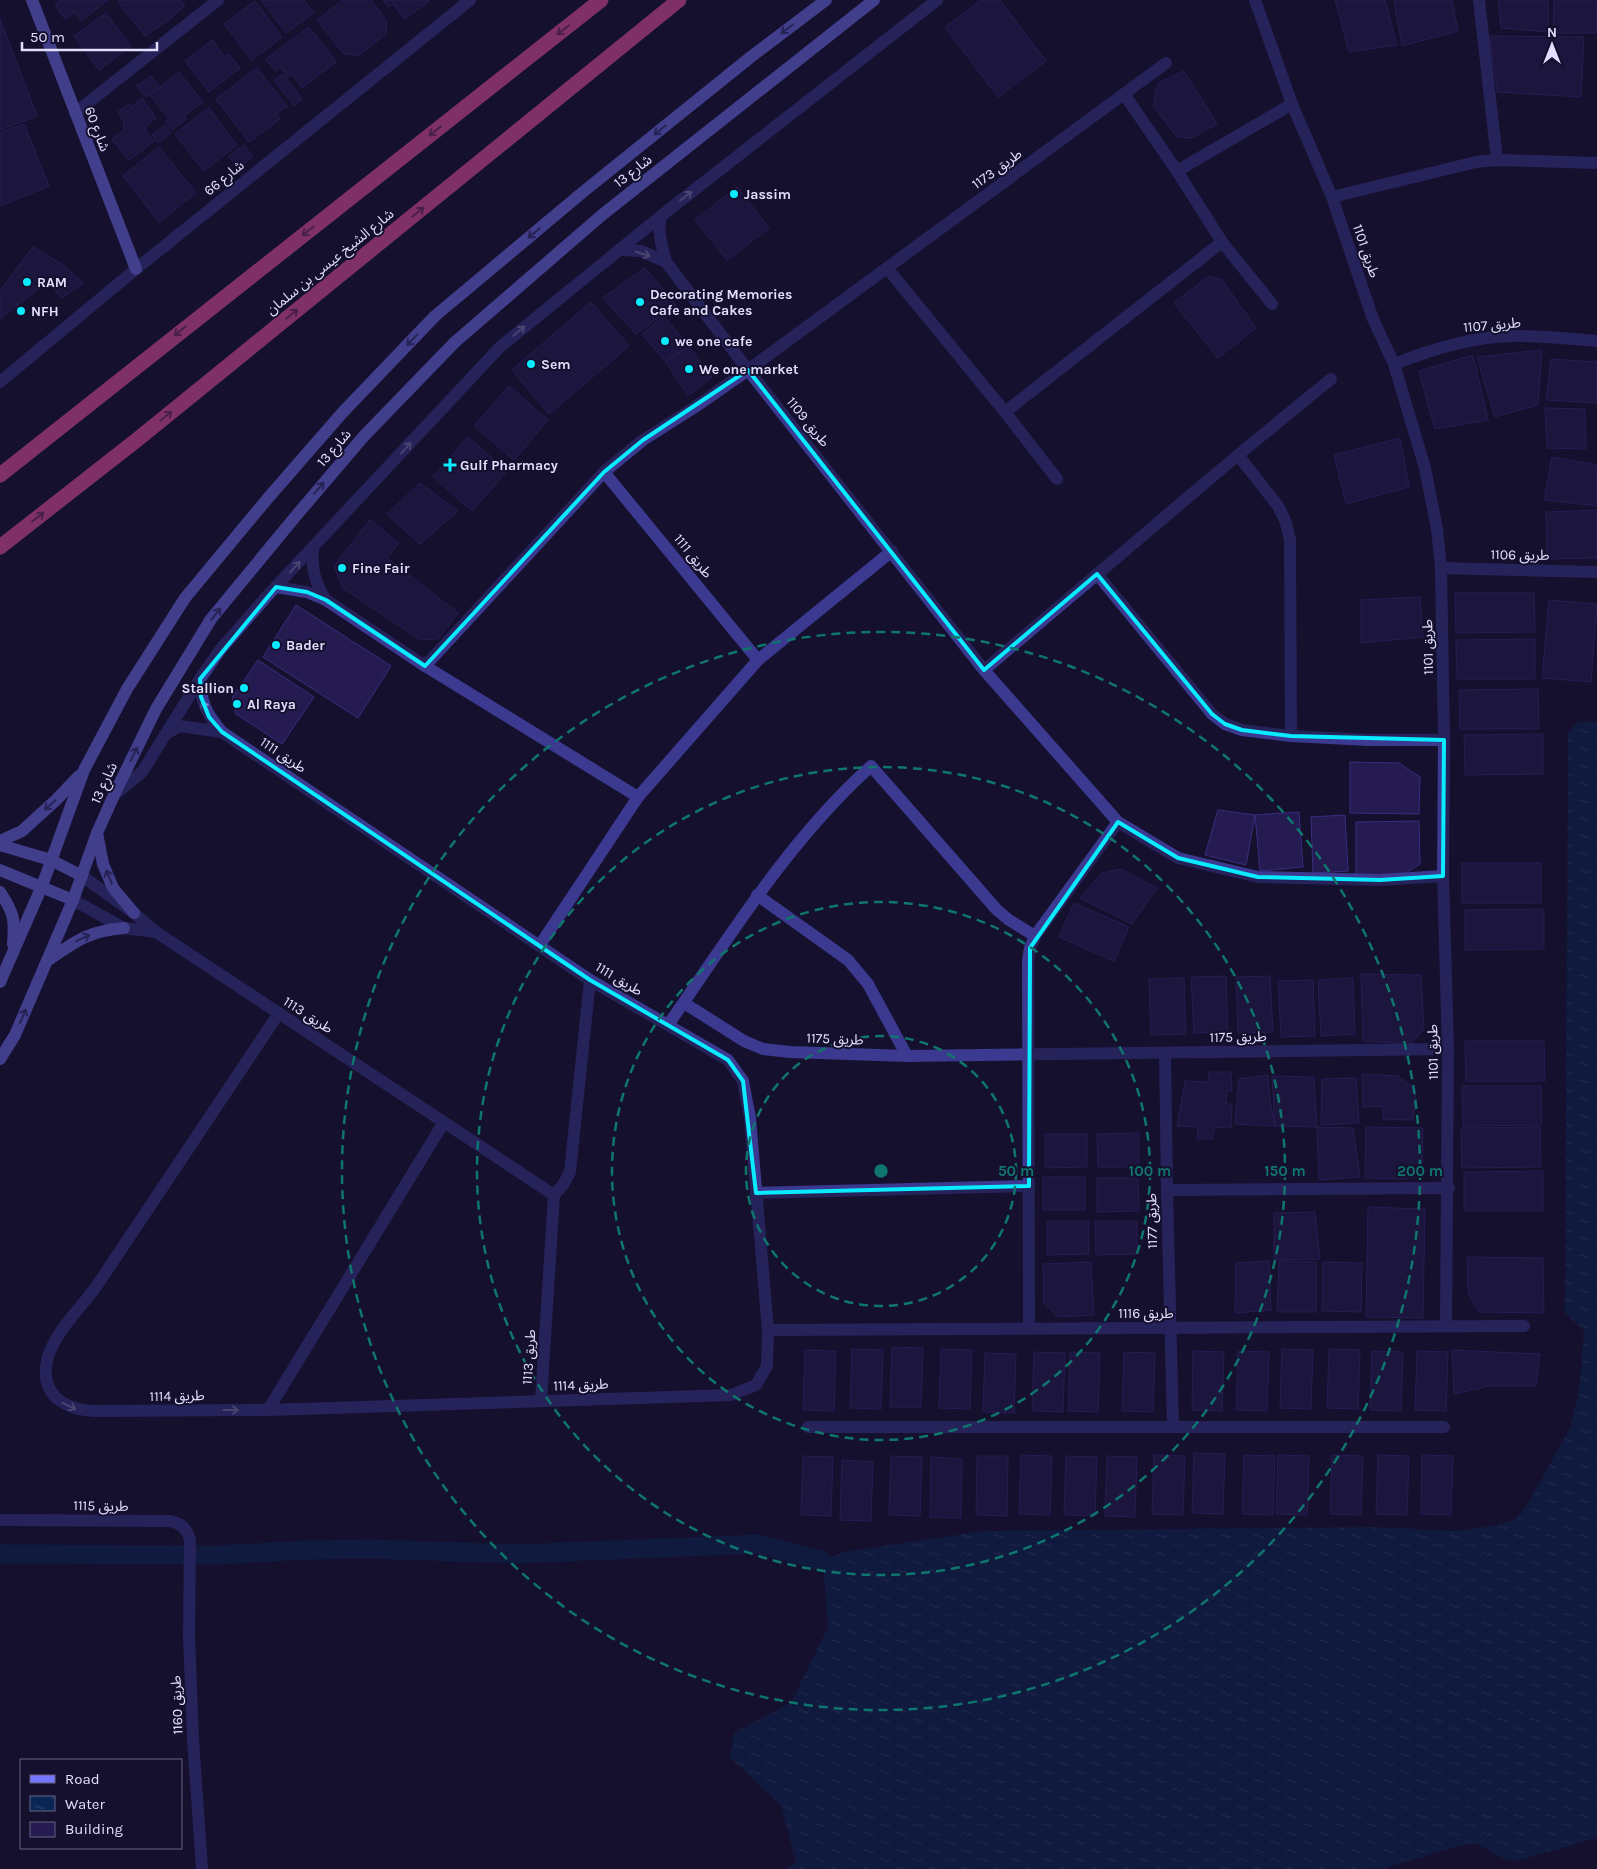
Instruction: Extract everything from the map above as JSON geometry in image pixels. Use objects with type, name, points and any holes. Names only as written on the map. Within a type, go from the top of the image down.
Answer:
[{"type":"highway","points":[[0,475],[602,0]]},
{"type":"highway","name":"شارع الشيخ عيسى بن سلمان","points":[[0,547],[138,439],[679,0]]},
{"type":"street","name":"شارع 60","points":[[32,0],[136,269]]},
{"type":"street","points":[[75,114],[218,0]]},
{"type":"street","name":"شارع 66","points":[[0,382],[136,269],[470,0]]},
{"type":"street","name":"شارع 13","points":[[0,982],[42,886],[84,770],[127,689],[185,598],[268,498],[343,412],[435,316],[583,192],[752,56],[826,0]]},
{"type":"street","name":"شارع 13","points":[[0,1059],[15,1035],[47,961],[73,900],[97,833],[114,795],[156,709],[211,619],[364,436],[455,342],[595,221],[874,0]]},
{"type":"street","points":[[114,795],[142,772],[220,650],[276,587],[500,347],[661,216],[937,0]]},
{"type":"street","name":"طريق 1101","points":[[1254,0],[1292,104],[1332,197],[1373,319],[1394,364],[1425,468],[1437,529],[1441,568],[1448,1050],[1449,1188],[1446,1326]]},
{"type":"street","points":[[1479,0],[1497,160]]},
{"type":"street","name":"طريق 1173","points":[[424,666],[604,472],[643,440],[748,370],[1166,63]]},
{"type":"street","points":[[1124,94],[1177,171],[1222,242],[1272,304]]},
{"type":"street","points":[[1177,171],[1292,104]]},
{"type":"street","points":[[1332,197],[1476,162],[1497,160],[1597,163]]},
{"type":"street","name":"طريق 1109","points":[[661,216],[659,227],[666,262],[748,370],[984,670],[1118,822],[1178,858],[1258,877],[1380,880],[1444,876]]},
{"type":"street","points":[[1005,412],[1222,242]]},
{"type":"street","name":"طريق 1109","points":[[619,250],[641,251],[666,262]]},
{"type":"street","points":[[887,268],[1005,412],[1057,479]]},
{"type":"street","name":"طريق 1107","points":[[1394,364],[1442,347],[1492,338],[1517,336],[1597,341]]},
{"type":"street","points":[[984,670],[1238,455],[1331,379]]},
{"type":"street","points":[[1238,455],[1278,506],[1285,520],[1290,539],[1291,736]]},
{"type":"street","name":"طريق 1111","points":[[604,472],[758,660]]},
{"type":"street","points":[[313,548],[311,562],[313,576],[326,600]]},
{"type":"street","points":[[540,945],[638,797],[758,660],[892,552]]},
{"type":"street","name":"طريق 1106","points":[[1441,568],[1597,572]]},
{"type":"street","points":[[1097,574],[1212,714],[1225,724],[1242,730],[1291,736],[1368,740],[1444,740]]},
{"type":"street","points":[[276,587],[307,592],[326,600],[424,666],[638,797]]},
{"type":"street","name":"طريق 1111","points":[[200,679],[201,698],[209,718],[222,732],[590,980],[728,1060],[743,1082],[750,1118],[768,1330],[767,1366],[756,1384]]},
{"type":"street","name":"طريق 1111","points":[[168,733],[179,726],[222,732]]},
{"type":"street","points":[[668,1025],[757,895],[815,822],[870,766],[997,910],[1035,936]]},
{"type":"street","points":[[0,841],[22,831],[56,800],[84,770]]},
{"type":"street","points":[[1030,1328],[1028,961],[1030,948],[1035,936],[1118,822]]},
{"type":"street","points":[[97,833],[103,864],[113,888],[134,913]]},
{"type":"street","points":[[0,845],[51,860],[82,876]]},
{"type":"street","points":[[0,870],[73,900]]},
{"type":"street","name":"طريق 1113","points":[[82,876],[134,913],[156,932],[554,1195],[541,1401]]},
{"type":"street","points":[[0,892],[8,904],[15,921],[13,954]]},
{"type":"street","points":[[757,895],[848,960],[868,984],[907,1056]]},
{"type":"street","name":"طريق 1113","points":[[73,900],[124,928],[156,932]]},
{"type":"street","points":[[47,961],[77,940],[102,930],[124,928]]},
{"type":"street","points":[[554,1195],[563,1185],[570,1172],[590,980]]},
{"type":"street","name":"طريق 1175","points":[[684,1003],[744,1041],[762,1050],[790,1052],[907,1056],[1448,1050]]},
{"type":"street","name":"طريق 1114","points":[[278,1013],[92,1294],[54,1343],[46,1367],[47,1382],[54,1396],[65,1405],[80,1410],[268,1410],[731,1395],[756,1384]]},
{"type":"street","name":"طريق 1177","points":[[1165,1053],[1173,1427]]},
{"type":"street","points":[[268,1410],[444,1122]]},
{"type":"street","points":[[756,1192],[1029,1186]]},
{"type":"street","points":[[1167,1190],[1449,1188]]},
{"type":"street","name":"طريق 1116","points":[[768,1330],[1524,1326]]},
{"type":"street","points":[[808,1427],[1444,1427]]},
{"type":"street","name":"طريق 1115","points":[[0,1520],[169,1521],[177,1522],[184,1526],[190,1540]]},
{"type":"street","name":"طريق 1160","points":[[190,1540],[189,1637],[202,1869]]},
{"type":"highlighted area","points":[[748,370],[984,670],[1097,574],[1212,714],[1225,724],[1242,730],[1291,736],[1444,740],[1443,876],[1380,880],[1258,877],[1178,858],[1118,822],[1030,948],[1029,1186],[756,1193],[743,1081],[728,1060],[590,980],[222,732],[209,717],[201,697],[200,679],[276,587],[307,592],[326,600],[425,666],[604,472],[643,440]]},
{"type":"water","points":[[1579,721],[1597,722],[1597,1838],[1517,1861],[1502,1858],[1476,1843],[1459,1846],[1381,1869],[785,1869],[796,1863],[781,1805],[730,1758],[734,1733],[791,1703],[828,1627],[823,1561],[844,1552],[984,1531],[1370,1527],[1458,1531],[1498,1525],[1516,1519],[1529,1502],[1571,1426],[1580,1383],[1584,1331],[1565,1313],[1568,732]]},
{"type":"building","points":[[61,0],[108,0],[81,21],[74,12],[65,19],[55,5]]},
{"type":"building","points":[[121,0],[180,0],[185,6],[173,17],[145,36],[118,2]]},
{"type":"building","points":[[261,0],[304,0],[314,13],[286,33]]},
{"type":"building","points":[[343,0],[371,0],[387,21],[386,34],[358,56],[343,53],[317,20]]},
{"type":"building","points":[[383,0],[430,0],[405,19],[393,4],[388,7]]},
{"type":"building","points":[[981,0],[1000,0],[1046,61],[998,97],[945,27]]},
{"type":"building","points":[[1335,0],[1385,0],[1397,45],[1349,52]]},
{"type":"building","points":[[1394,0],[1452,0],[1458,31],[1402,46]]},
{"type":"building","points":[[1498,0],[1548,0],[1548,32],[1501,28]]},
{"type":"building","points":[[1554,0],[1597,0],[1597,33],[1553,33]]},
{"type":"building","points":[[255,1],[282,37],[252,60],[224,24]]},
{"type":"building","points":[[106,13],[131,46],[99,70],[74,36]]},
{"type":"building","points":[[0,19],[37,116],[0,130]]},
{"type":"building","points":[[309,27],[336,62],[302,88],[292,74],[288,77],[280,67],[275,71],[266,59]]},
{"type":"building","points":[[1490,36],[1584,37],[1581,97],[1497,92]]},
{"type":"building","points":[[212,40],[225,57],[229,54],[240,68],[209,92],[185,61]]},
{"type":"building","points":[[257,68],[287,106],[276,114],[280,119],[249,142],[216,99]]},
{"type":"building","points":[[1184,71],[1217,124],[1191,138],[1177,137],[1153,106],[1158,83]]},
{"type":"building","points":[[179,72],[203,102],[184,116],[186,119],[172,130],[165,121],[169,119],[150,95]]},
{"type":"building","points":[[283,74],[302,99],[294,106],[274,80]]},
{"type":"building","points":[[151,76],[159,86],[146,97],[137,86]]},
{"type":"building","points":[[142,98],[156,118],[147,125],[146,131],[154,141],[129,160],[112,139],[124,130],[124,121],[118,112],[129,104],[131,107]]},
{"type":"building","points":[[209,108],[237,145],[204,171],[175,134]]},
{"type":"building","points":[[24,124],[49,186],[0,206],[0,133]]},
{"type":"building","points":[[165,125],[171,133],[158,143],[152,135]]},
{"type":"building","points":[[244,145],[253,157],[238,168],[229,156]]},
{"type":"building","points":[[159,147],[196,193],[159,222],[123,176]]},
{"type":"building","points":[[737,187],[769,228],[727,260],[695,220]]},
{"type":"building","name":"RAM","points":[[33,247],[63,265],[83,283],[62,298],[47,282],[0,319],[0,291]]},
{"type":"building","name":"Decorating Memories Cafe and Cakes","points":[[645,268],[676,305],[636,334],[603,298]]},
{"type":"building","points":[[1209,276],[1222,280],[1256,328],[1218,358],[1174,303]]},
{"type":"building","points":[[591,302],[629,346],[549,414],[512,370]]},
{"type":"building","name":"we one cafe","points":[[664,316],[689,347],[665,361],[642,334]]},
{"type":"building","name":"We one market","points":[[689,347],[712,377],[688,396],[666,362]]},
{"type":"building","points":[[1542,350],[1538,405],[1495,417],[1477,357]]},
{"type":"building","points":[[1473,355],[1488,420],[1435,429],[1419,371]]},
{"type":"building","points":[[1551,359],[1597,362],[1597,403],[1546,400]]},
{"type":"building","points":[[509,386],[548,420],[514,460],[474,426]]},
{"type":"building","points":[[1545,408],[1585,409],[1586,449],[1547,448]]},
{"type":"building","points":[[468,437],[507,471],[472,511],[433,477]]},
{"type":"building","points":[[1400,438],[1409,487],[1346,504],[1334,455]]},
{"type":"building","points":[[1552,457],[1597,465],[1597,506],[1544,500]]},
{"type":"building","points":[[420,483],[458,511],[420,544],[387,514]]},
{"type":"building","points":[[1597,510],[1597,558],[1547,559],[1546,512]]},
{"type":"building","points":[[370,520],[399,543],[387,558],[458,613],[438,639],[420,640],[343,588],[334,566]]},
{"type":"building","points":[[1455,593],[1534,593],[1535,632],[1456,633]]},
{"type":"building","points":[[1420,597],[1423,637],[1361,643],[1361,600]]},
{"type":"building","points":[[1549,600],[1597,604],[1591,682],[1542,678]]},
{"type":"building","points":[[296,605],[391,666],[358,718],[263,657]]},
{"type":"building","points":[[1535,639],[1535,679],[1457,679],[1456,640]]},
{"type":"building","points":[[258,660],[314,697],[282,744],[236,714],[232,698]]},
{"type":"building","points":[[1538,689],[1539,729],[1460,729],[1459,690]]},
{"type":"building","points":[[1543,734],[1543,774],[1465,775],[1464,735]]},
{"type":"building","points":[[1350,762],[1399,763],[1420,777],[1419,814],[1350,813]]},
{"type":"building","points":[[1218,810],[1255,815],[1246,865],[1205,855]]},
{"type":"building","points":[[1299,812],[1303,867],[1260,871],[1255,815]]},
{"type":"building","points":[[1345,815],[1348,871],[1313,873],[1311,817]]},
{"type":"building","points":[[1419,821],[1420,864],[1404,874],[1356,875],[1356,822]]},
{"type":"building","points":[[1462,863],[1541,863],[1541,903],[1462,903]]},
{"type":"building","points":[[1121,869],[1157,888],[1132,924],[1080,898],[1102,873]]},
{"type":"building","points":[[1074,903],[1129,927],[1114,961],[1059,937]]},
{"type":"building","points":[[1544,909],[1544,949],[1465,950],[1465,910]]},
{"type":"building","points":[[1361,974],[1421,975],[1424,1029],[1411,1044],[1363,1041]]},
{"type":"building","points":[[1226,976],[1228,1032],[1194,1033],[1191,977]]},
{"type":"building","points":[[1270,976],[1273,1032],[1238,1033],[1236,977]]},
{"type":"building","points":[[1184,978],[1186,1034],[1151,1035],[1149,979]]},
{"type":"building","points":[[1353,978],[1355,1034],[1321,1036],[1318,980]]},
{"type":"building","points":[[1313,980],[1315,1036],[1281,1037],[1278,981]]},
{"type":"building","points":[[1465,1041],[1544,1041],[1545,1081],[1466,1081]]},
{"type":"building","points":[[1209,1072],[1231,1072],[1232,1091],[1227,1092],[1226,1104],[1232,1104],[1231,1128],[1215,1127],[1212,1139],[1197,1139],[1198,1127],[1177,1126],[1185,1081],[1208,1082]]},
{"type":"building","points":[[1362,1074],[1398,1076],[1416,1090],[1413,1120],[1383,1119],[1383,1106],[1363,1107]]},
{"type":"building","points":[[1268,1075],[1270,1101],[1275,1126],[1235,1124],[1239,1079]]},
{"type":"building","points":[[1272,1076],[1314,1077],[1317,1127],[1275,1126]]},
{"type":"building","points":[[1356,1078],[1359,1123],[1321,1125],[1322,1079]]},
{"type":"building","points":[[1462,1086],[1541,1086],[1542,1125],[1463,1126]]},
{"type":"building","points":[[1317,1127],[1353,1128],[1360,1177],[1319,1180]]},
{"type":"building","points":[[1366,1127],[1423,1128],[1422,1168],[1408,1179],[1365,1178]]},
{"type":"building","points":[[1540,1127],[1541,1167],[1462,1168],[1461,1128]]},
{"type":"building","points":[[1139,1133],[1139,1167],[1098,1167],[1097,1134]]},
{"type":"building","points":[[1045,1134],[1087,1134],[1087,1167],[1045,1168]]},
{"type":"building","points":[[1543,1171],[1543,1211],[1464,1211],[1464,1172]]},
{"type":"building","points":[[1043,1177],[1085,1177],[1085,1210],[1043,1210]]},
{"type":"building","points":[[1097,1178],[1138,1178],[1139,1211],[1097,1212]]},
{"type":"building","points":[[1368,1207],[1425,1209],[1423,1318],[1366,1317]]},
{"type":"building","points":[[1315,1212],[1320,1259],[1274,1260],[1274,1213]]},
{"type":"building","points":[[1047,1221],[1089,1221],[1089,1254],[1047,1255]]},
{"type":"building","points":[[1095,1221],[1137,1221],[1137,1254],[1096,1255]]},
{"type":"building","points":[[1467,1257],[1543,1258],[1544,1313],[1479,1312],[1468,1293]]},
{"type":"building","points":[[1269,1261],[1271,1310],[1235,1313],[1236,1263]]},
{"type":"building","points":[[1279,1261],[1316,1262],[1316,1312],[1277,1312]]},
{"type":"building","points":[[1091,1262],[1094,1315],[1058,1317],[1044,1303],[1043,1264]]},
{"type":"building","points":[[1323,1262],[1362,1263],[1361,1312],[1322,1311]]},
{"type":"building","points":[[892,1347],[923,1348],[921,1407],[890,1407]]},
{"type":"building","points":[[852,1349],[883,1350],[881,1409],[850,1408]]},
{"type":"building","points":[[941,1349],[972,1350],[970,1409],[939,1408]]},
{"type":"building","points":[[1282,1349],[1313,1350],[1311,1409],[1280,1408]]},
{"type":"building","points":[[1329,1349],[1360,1350],[1358,1409],[1327,1408]]},
{"type":"building","points":[[805,1350],[836,1351],[834,1411],[803,1410]]},
{"type":"building","points":[[1452,1350],[1540,1354],[1536,1386],[1489,1386],[1454,1394]]},
{"type":"building","points":[[1193,1351],[1224,1352],[1222,1411],[1192,1410]]},
{"type":"building","points":[[1238,1351],[1269,1352],[1267,1411],[1236,1410]]},
{"type":"building","points":[[1372,1351],[1403,1352],[1401,1411],[1370,1410]]},
{"type":"building","points":[[1417,1351],[1448,1352],[1446,1411],[1415,1410]]},
{"type":"building","points":[[1034,1352],[1065,1353],[1063,1412],[1032,1411]]},
{"type":"building","points":[[1070,1352],[1100,1353],[1098,1412],[1068,1411]]},
{"type":"building","points":[[1124,1352],[1155,1353],[1153,1412],[1122,1411]]},
{"type":"building","points":[[985,1353],[1016,1354],[1014,1413],[983,1412]]},
{"type":"building","points":[[1194,1453],[1225,1454],[1223,1514],[1192,1513]]},
{"type":"building","points":[[1021,1455],[1052,1456],[1050,1515],[1019,1514]]},
{"type":"building","points":[[1154,1455],[1185,1456],[1183,1515],[1152,1514]]},
{"type":"building","points":[[1244,1455],[1275,1456],[1273,1515],[1242,1514]]},
{"type":"building","points":[[1278,1455],[1309,1456],[1307,1515],[1276,1514]]},
{"type":"building","points":[[1332,1455],[1363,1456],[1361,1515],[1330,1514]]},
{"type":"building","points":[[1378,1455],[1409,1456],[1407,1515],[1376,1514]]},
{"type":"building","points":[[1422,1455],[1453,1456],[1451,1515],[1421,1514]]},
{"type":"building","points":[[803,1456],[833,1457],[831,1516],[801,1515]]},
{"type":"building","points":[[891,1456],[922,1457],[920,1516],[889,1515]]},
{"type":"building","points":[[977,1456],[1008,1456],[1007,1516],[976,1515]]},
{"type":"building","points":[[1066,1456],[1097,1457],[1095,1516],[1064,1515]]},
{"type":"building","points":[[1107,1456],[1137,1457],[1135,1517],[1105,1516]]},
{"type":"building","points":[[931,1457],[962,1459],[961,1518],[930,1517]]},
{"type":"building","points":[[842,1460],[873,1462],[871,1521],[840,1520]]},
{"type":"waterway","points":[[0,1554],[217,1555],[368,1549],[516,1554],[758,1544],[823,1561]]},
{"type":"place","name":"Jassim","points":[[734,194]]},
{"type":"place","name":"RAM","points":[[27,282]]},
{"type":"place","name":"Decorating Memories Cafe and Cakes","points":[[640,302]]},
{"type":"place","name":"NFH","points":[[21,311]]},
{"type":"place","name":"we one cafe","points":[[665,341]]},
{"type":"place","name":"Sem","points":[[531,364]]},
{"type":"place","name":"We one market","points":[[689,369]]},
{"type":"place","name":"Gulf Pharmacy","points":[[450,465]]},
{"type":"place","name":"Fine Fair","points":[[342,568]]},
{"type":"place","name":"Bader","points":[[276,645]]},
{"type":"place","name":"Stallion","points":[[244,688]]},
{"type":"place","name":"Al Raya","points":[[237,704]]}]
